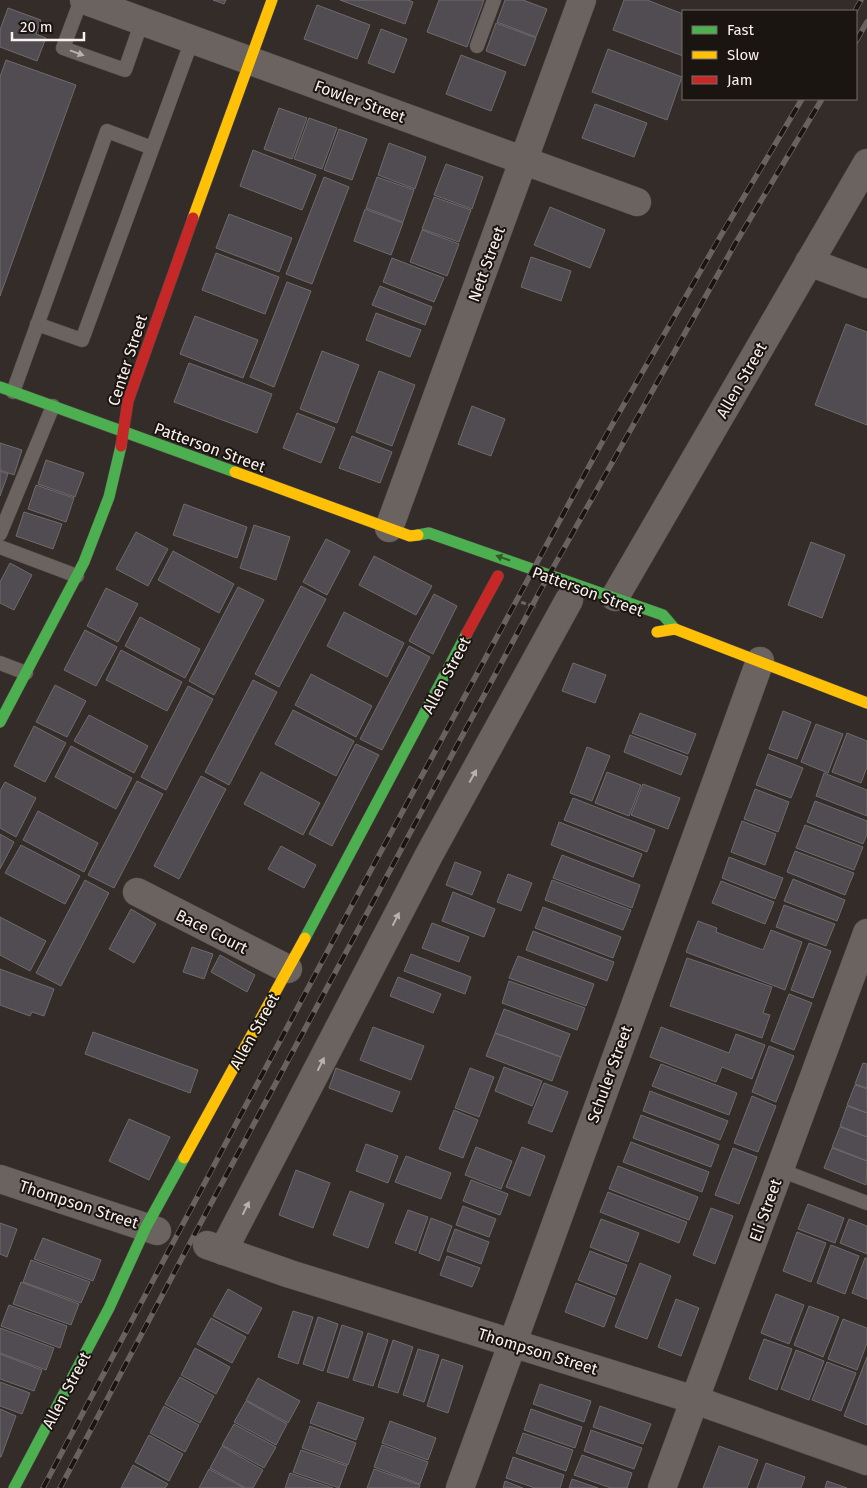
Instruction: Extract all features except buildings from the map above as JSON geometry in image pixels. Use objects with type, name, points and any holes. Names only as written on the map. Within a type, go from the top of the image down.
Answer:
[{"type":"street","name":"Fowler Street","points":[[82,0],[118,6],[142,21],[192,40],[637,202]]},
{"type":"street","name":"Center Street","points":[[0,722],[84,562],[109,497],[124,432],[128,401],[272,0]]},
{"type":"street","name":"Nett Street","points":[[405,536],[524,161],[578,1]]},
{"type":"street","name":"Allen Street","points":[[614,597],[867,163]]},
{"type":"street","points":[[809,262],[867,284]]},
{"type":"street","name":"Patterson Street","points":[[6,389],[405,536],[429,533],[614,597],[663,615],[675,629],[867,703]]},
{"type":"street","name":"Allen Street","points":[[14,1488],[498,576]]},
{"type":"street","name":"Thompson Street","points":[[566,600],[430,855],[215,1248],[290,1274],[695,1400],[867,1461]]},
{"type":"street","name":"Patterson Street","points":[[647,629],[655,632],[675,629]]},
{"type":"street","name":"Schuler Street","points":[[460,1488],[760,661]]},
{"type":"street","name":"Bace Court","points":[[137,892],[288,969]]},
{"type":"street","name":"Eli Street","points":[[662,1488],[867,933]]},
{"type":"street","name":"Thompson Street","points":[[0,1179],[152,1228]]},
{"type":"lane","points":[[82,0],[63,48],[125,70],[142,21]]},
{"type":"lane","points":[[476,46],[494,0]]},
{"type":"lane","points":[[37,324],[82,340],[192,40]]},
{"type":"lane","points":[[6,389],[37,324],[107,131],[152,148]]},
{"type":"lane","points":[[0,534],[53,406]]},
{"type":"lane","points":[[0,547],[77,576]]},
{"type":"lane","points":[[0,664],[26,673]]},
{"type":"lane","points":[[780,1170],[867,1203]]},
{"type":"path","points":[[509,598],[538,608]]},
{"type":"railway","points":[[856,10],[861,0]]},
{"type":"railway","points":[[857,39],[867,22]]},
{"type":"railway","points":[[43,1488],[351,907],[600,446],[801,100]]},
{"type":"railway","points":[[60,1488],[540,591],[735,244],[821,100]]},
{"type":"traffic: fast","points":[[0,387],[235,472]]},
{"type":"traffic: fast","points":[[0,722],[84,562],[109,497],[121,446]]},
{"type":"traffic: fast","points":[[418,535],[429,533],[663,615],[675,629]]},
{"type":"traffic: fast","points":[[305,938],[467,633]]},
{"type":"traffic: fast","points":[[14,1488],[109,1308],[146,1227],[184,1158]]},
{"type":"traffic: slow","points":[[193,218],[272,0]]},
{"type":"traffic: slow","points":[[235,472],[410,536],[418,535]]},
{"type":"traffic: slow","points":[[657,632],[675,629],[867,703]]},
{"type":"traffic: slow","points":[[184,1158],[305,938]]},
{"type":"traffic: jam","points":[[121,446],[128,401],[193,218]]},
{"type":"traffic: jam","points":[[467,633],[498,576]]}]
